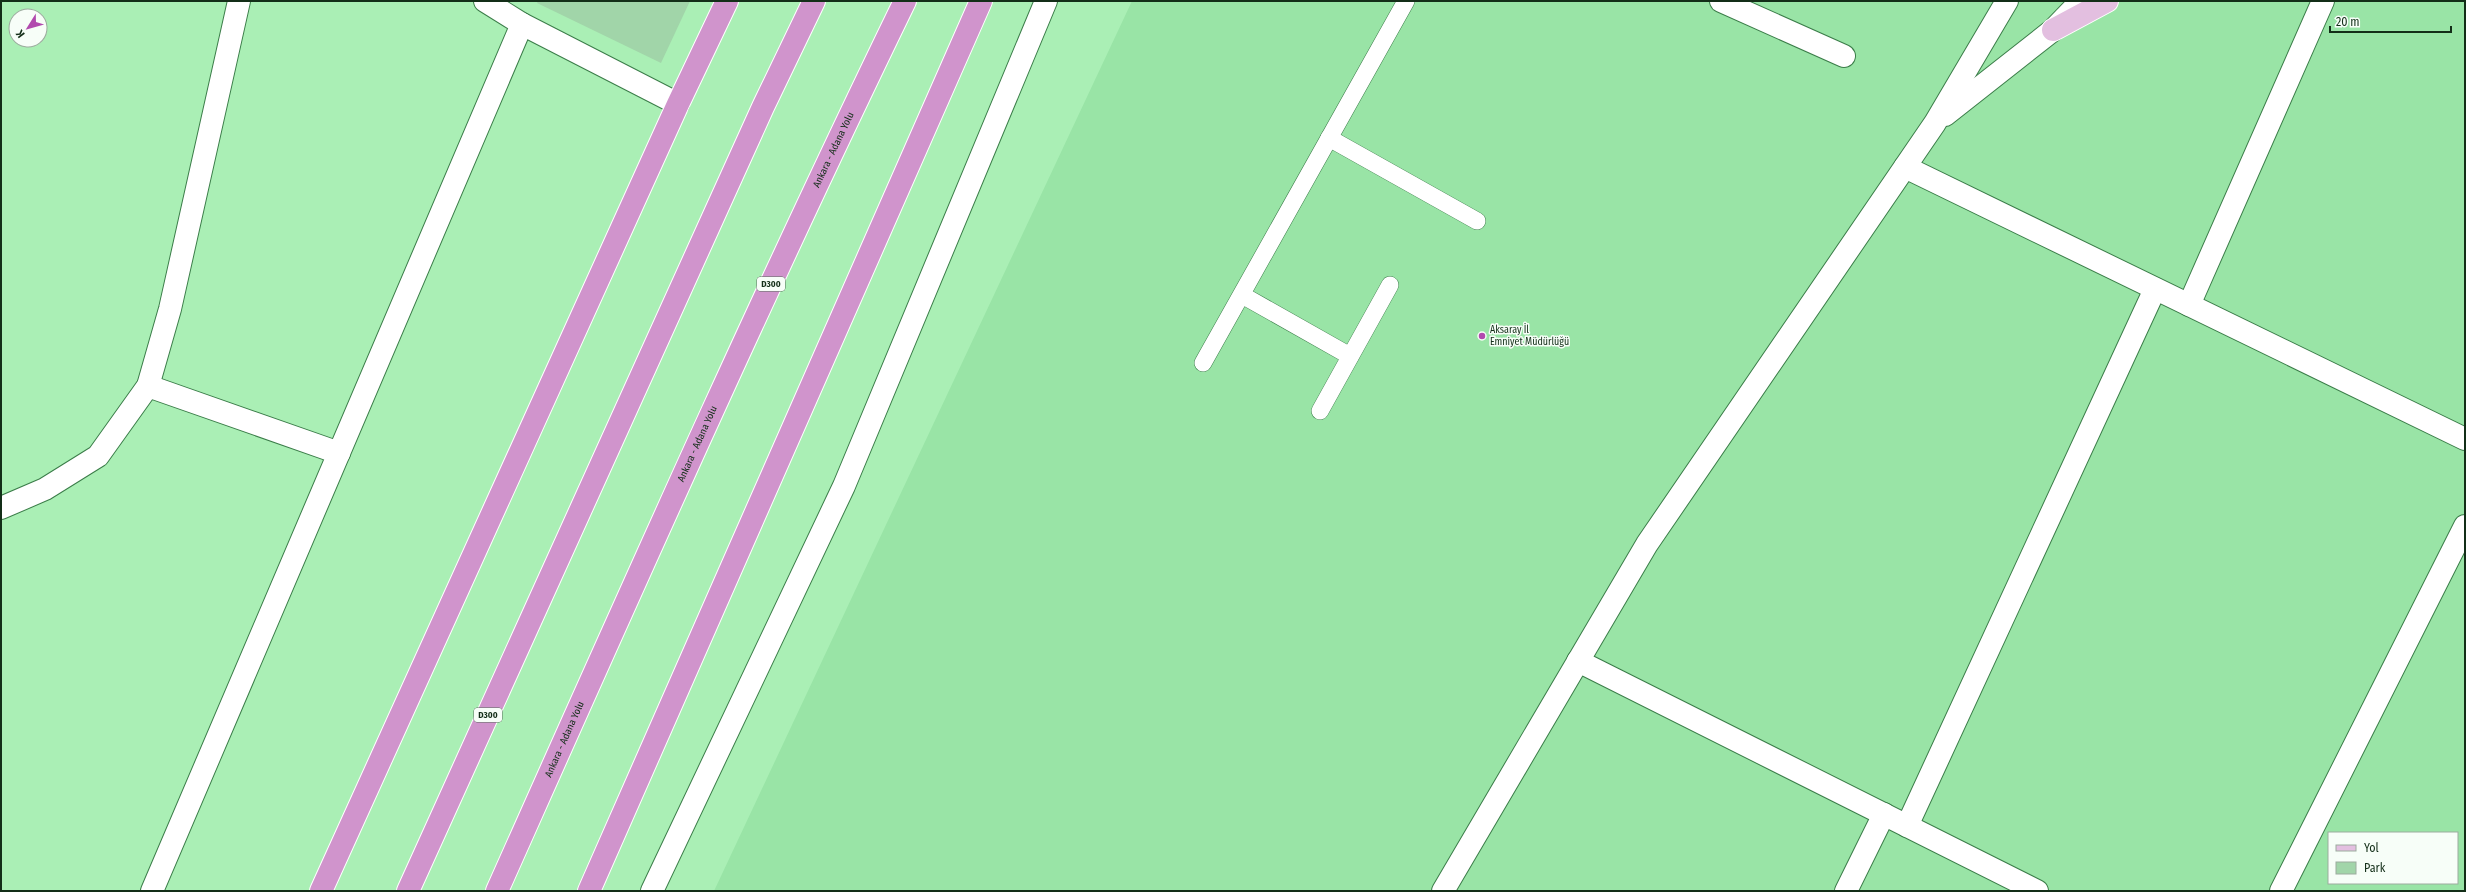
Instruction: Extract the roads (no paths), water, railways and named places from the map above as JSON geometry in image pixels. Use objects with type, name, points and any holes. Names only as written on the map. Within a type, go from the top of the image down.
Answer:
[{"type":"highway","points":[[321,891],[678,104],[727,1]]},
{"type":"highway","name":"D300","points":[[408,891],[569,539],[760,114],[814,1]]},
{"type":"highway","name":"Ankara - Adana Yolu","points":[[497,891],[640,569],[828,159],[905,1]]},
{"type":"highway","points":[[589,891],[981,1]]},
{"type":"main road","points":[[2053,30],[2107,1]]},
{"type":"street","points":[[1,508],[45,489],[98,456],[148,386],[170,309],[238,1]]},
{"type":"street","points":[[652,891],[844,486],[1046,1]]},
{"type":"street","points":[[1721,1],[1844,56]]},
{"type":"street","points":[[1443,891],[1647,544],[1935,123],[2007,1]]},
{"type":"street","points":[[1935,123],[2053,30],[2081,1]]},
{"type":"street","points":[[2189,305],[2323,1]]},
{"type":"street","points":[[487,2],[522,24],[678,104]]},
{"type":"street","points":[[152,891],[522,24]]},
{"type":"street","points":[[1905,167],[2465,439]]},
{"type":"street","points":[[1907,826],[2155,289]]},
{"type":"street","points":[[148,386],[339,453]]},
{"type":"street","points":[[2281,891],[2465,526]]},
{"type":"street","points":[[1578,661],[2037,891]]},
{"type":"street","points":[[1846,891],[1884,814]]},
{"type":"lane","points":[[1203,362],[1406,1]]},
{"type":"lane","points":[[1329,138],[1477,222]]},
{"type":"lane","points":[[1320,411],[1390,284]]},
{"type":"lane","points":[[1242,295],[1350,356]]},
{"type":"place","name":"Aksaray İl Emniyet Müdürlüğü","points":[[1482,336]]}]
